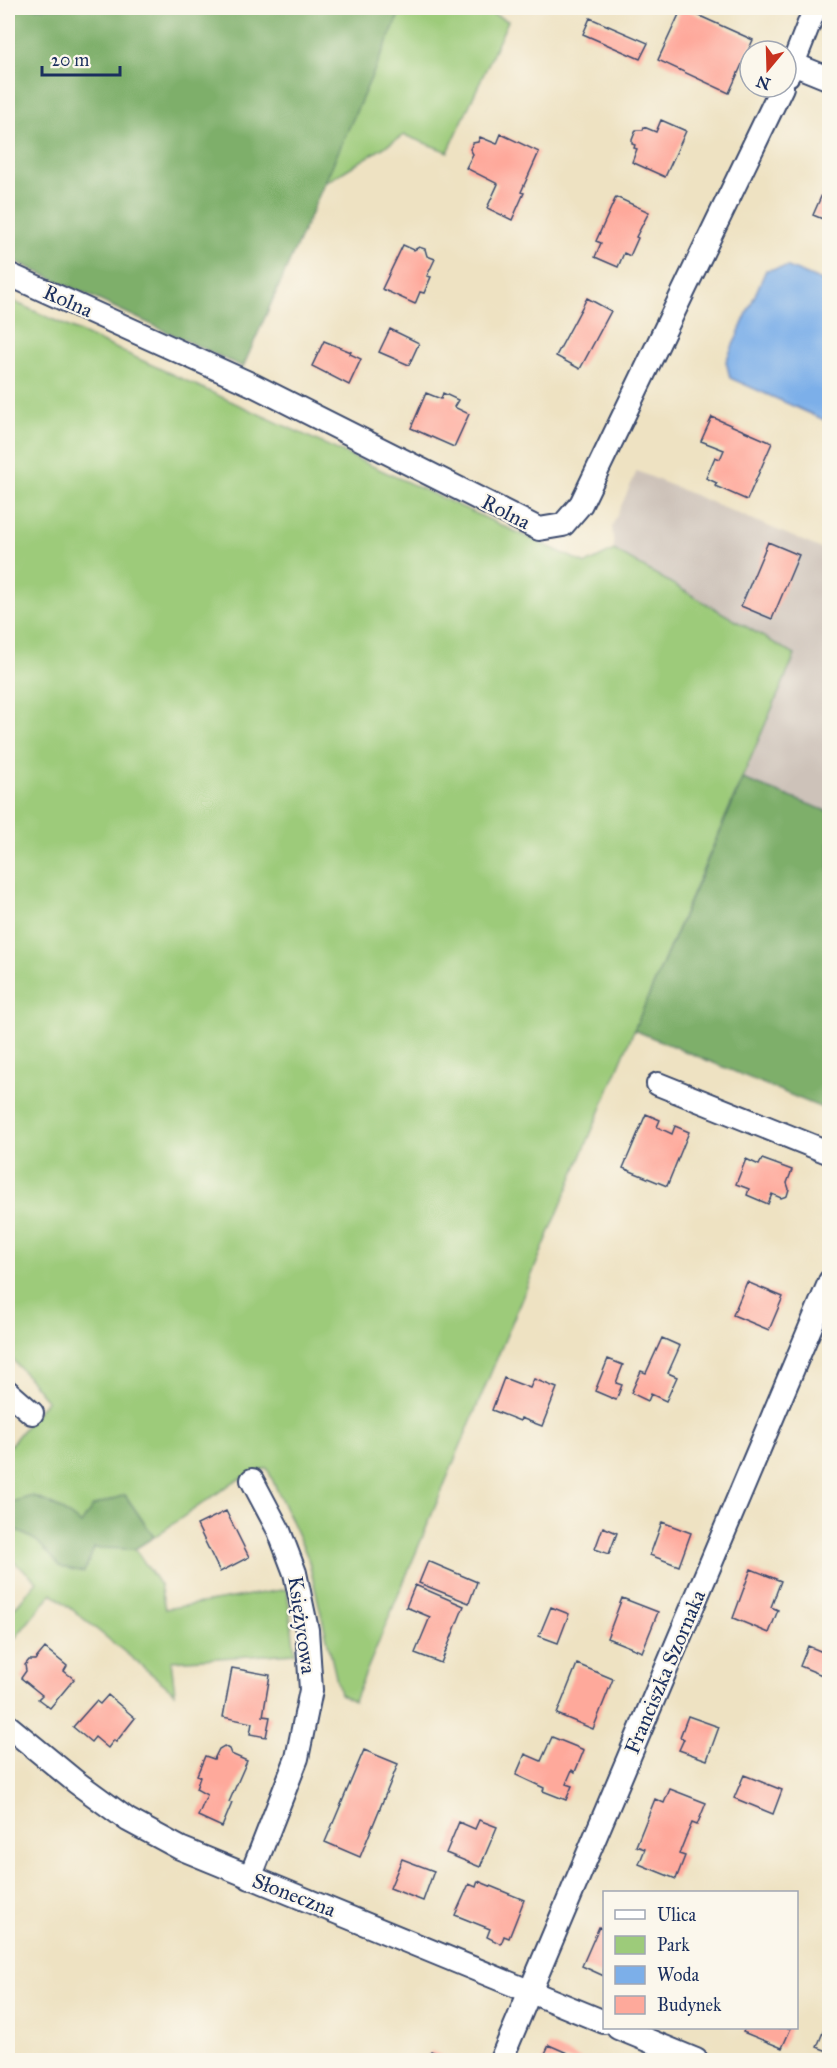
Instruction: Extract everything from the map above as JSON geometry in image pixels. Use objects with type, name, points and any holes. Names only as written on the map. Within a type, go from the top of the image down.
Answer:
[{"type":"street","points":[[798,51],[815,8]]},
{"type":"street","points":[[798,73],[830,79]]},
{"type":"street","name":"Rolna","points":[[8,274],[253,385],[539,529],[563,525],[581,504],[776,99]]},
{"type":"street","points":[[658,1084],[830,1153]]},
{"type":"street","name":"Franciszka Szornaka","points":[[501,2061],[829,1283]]},
{"type":"street","points":[[8,1392],[32,1413]]},
{"type":"street","name":"Księżycowa","points":[[250,1878],[297,1758],[311,1690],[307,1630],[296,1573],[279,1531],[252,1480]]},
{"type":"street","name":"Słoneczna","points":[[8,1726],[76,1782],[128,1820],[180,1848],[603,2022]]},
{"type":"street","points":[[620,2029],[696,2061]]},
{"type":"shaded area","points":[[637,471],[829,552],[829,812],[743,779],[795,655],[614,550],[612,526]]},
{"type":"green space","points":[[8,8],[402,8],[243,367],[8,258]]},
{"type":"green space","points":[[402,8],[479,8],[508,21],[448,152],[404,135],[323,184]]},
{"type":"green space","points":[[8,299],[586,564],[614,550],[795,655],[634,1030],[354,1701],[340,1694],[308,1558],[267,1468],[235,1481],[154,1537],[125,1495],[81,1524],[59,1508],[33,1496],[8,1503],[8,1448],[47,1400],[8,1354]]},
{"type":"green space","points":[[743,779],[829,812],[829,1111],[634,1030]]},
{"type":"green space","points":[[125,1495],[154,1537],[135,1549],[94,1548],[84,1572],[61,1567],[37,1541],[13,1528],[8,1532],[8,1503],[33,1496],[59,1508],[81,1524],[93,1506]]},
{"type":"green space","points":[[13,1528],[37,1541],[61,1567],[84,1572],[94,1548],[135,1549],[160,1585],[165,1609],[287,1589],[295,1653],[171,1661],[175,1693],[52,1593],[8,1647],[8,1616],[37,1581],[8,1557],[8,1532]]},
{"type":"water","points":[[788,267],[829,284],[829,422],[730,378],[726,361],[766,270]]},
{"type":"building","points":[[682,8],[751,39],[738,39],[738,73],[729,93],[658,60]]},
{"type":"building","points":[[590,18],[648,43],[640,59],[583,34]]},
{"type":"building","points":[[661,120],[686,131],[665,177],[632,162],[637,149],[632,144],[636,130],[643,130],[644,127],[656,132]]},
{"type":"building","points":[[501,134],[539,152],[521,192],[524,193],[512,220],[487,208],[498,184],[466,168],[473,154],[470,149],[473,143],[478,142],[480,137],[497,144]]},
{"type":"building","points":[[830,176],[830,222],[813,215]]},
{"type":"building","points":[[616,197],[649,212],[636,237],[638,238],[630,256],[624,253],[618,267],[595,257],[601,243],[596,241]]},
{"type":"building","points":[[403,245],[414,250],[419,247],[425,249],[427,256],[435,259],[427,276],[431,277],[424,293],[420,292],[415,304],[382,289]]},
{"type":"building","points":[[587,298],[611,311],[580,369],[556,356]]},
{"type":"building","points":[[390,329],[419,343],[409,365],[379,352]]},
{"type":"building","points":[[324,341],[351,352],[350,354],[361,359],[349,385],[312,366]]},
{"type":"building","points":[[426,393],[441,399],[443,393],[458,400],[454,407],[469,414],[454,447],[411,428]]},
{"type":"building","points":[[712,417],[772,443],[747,500],[715,486],[717,483],[706,478],[715,457],[720,459],[724,450],[701,441]]},
{"type":"building","points":[[768,542],[799,555],[772,619],[741,606]]},
{"type":"building","points":[[646,1114],[660,1120],[657,1127],[672,1134],[675,1126],[689,1132],[667,1186],[623,1168]]},
{"type":"building","points":[[746,1159],[759,1165],[762,1159],[792,1170],[787,1183],[789,1189],[787,1196],[781,1198],[772,1194],[768,1204],[747,1195],[749,1189],[736,1184]]},
{"type":"building","points":[[747,1282],[783,1297],[769,1330],[733,1315]]},
{"type":"building","points":[[662,1338],[680,1346],[668,1373],[677,1377],[666,1401],[651,1394],[648,1401],[631,1393],[641,1371],[646,1373]]},
{"type":"building","points":[[608,1359],[623,1365],[616,1383],[622,1385],[616,1400],[595,1391]]},
{"type":"building","points":[[504,1378],[530,1388],[534,1379],[557,1388],[542,1426],[521,1418],[520,1421],[492,1410]]},
{"type":"building","points":[[226,1511],[249,1557],[220,1572],[197,1525]]},
{"type":"building","points":[[662,1522],[691,1533],[679,1566],[650,1555]]},
{"type":"building","points":[[603,1527],[617,1533],[609,1554],[595,1549]]},
{"type":"building","points":[[428,1561],[477,1582],[469,1603],[419,1583]]},
{"type":"building","points":[[751,1569],[781,1581],[771,1607],[778,1610],[769,1633],[733,1618]]},
{"type":"building","points":[[415,1585],[464,1606],[441,1663],[415,1653],[430,1617],[406,1607]]},
{"type":"building","points":[[622,1598],[658,1612],[642,1652],[607,1638]]},
{"type":"building","points":[[551,1607],[569,1614],[558,1643],[539,1636]]},
{"type":"building","points":[[808,1646],[830,1655],[830,1669],[827,1677],[800,1666]]},
{"type":"building","points":[[45,1648],[67,1666],[64,1671],[74,1679],[50,1708],[38,1699],[42,1695],[21,1678],[29,1660],[35,1660]]},
{"type":"building","points":[[577,1664],[613,1679],[593,1729],[557,1714]]},
{"type":"building","points":[[232,1668],[270,1675],[263,1716],[270,1717],[266,1737],[250,1734],[252,1723],[223,1717]]},
{"type":"building","points":[[108,1695],[135,1718],[116,1742],[114,1740],[108,1748],[95,1737],[91,1742],[73,1727],[96,1701],[100,1704]]},
{"type":"building","points":[[688,1716],[719,1727],[707,1760],[679,1750],[684,1739],[680,1737]]},
{"type":"building","points":[[552,1737],[584,1750],[575,1772],[572,1770],[566,1784],[572,1786],[566,1800],[543,1791],[544,1788],[516,1775],[525,1754],[541,1761]]},
{"type":"building","points":[[224,1746],[231,1754],[247,1761],[229,1802],[232,1803],[222,1827],[198,1816],[207,1795],[196,1789],[200,1777],[197,1775],[205,1756],[214,1759],[219,1749]]},
{"type":"building","points":[[364,1750],[398,1764],[360,1857],[325,1842]]},
{"type":"building","points":[[744,1775],[782,1790],[773,1814],[734,1798]]},
{"type":"building","points":[[670,1789],[706,1803],[697,1825],[692,1823],[679,1854],[685,1856],[676,1879],[639,1864],[645,1849],[636,1846],[655,1799],[664,1803]]},
{"type":"building","points":[[479,1820],[497,1827],[480,1867],[446,1853],[459,1822],[475,1829]]},
{"type":"building","points":[[402,1859],[434,1871],[423,1901],[390,1888]]},
{"type":"building","points":[[478,1881],[524,1900],[509,1938],[504,1936],[501,1944],[487,1937],[490,1929],[455,1915],[469,1884],[476,1887]]},
{"type":"building","points":[[599,1927],[603,1929],[603,1976],[582,1966]]},
{"type":"building","points":[[830,2017],[830,2052],[817,2047]]},
{"type":"building","points":[[744,2029],[791,2029],[782,2048],[743,2032]]},
{"type":"building","points":[[549,2045],[581,2059],[542,2060]]},
{"type":"building","points":[[431,2051],[445,2057],[444,2060],[427,2060]]}]
